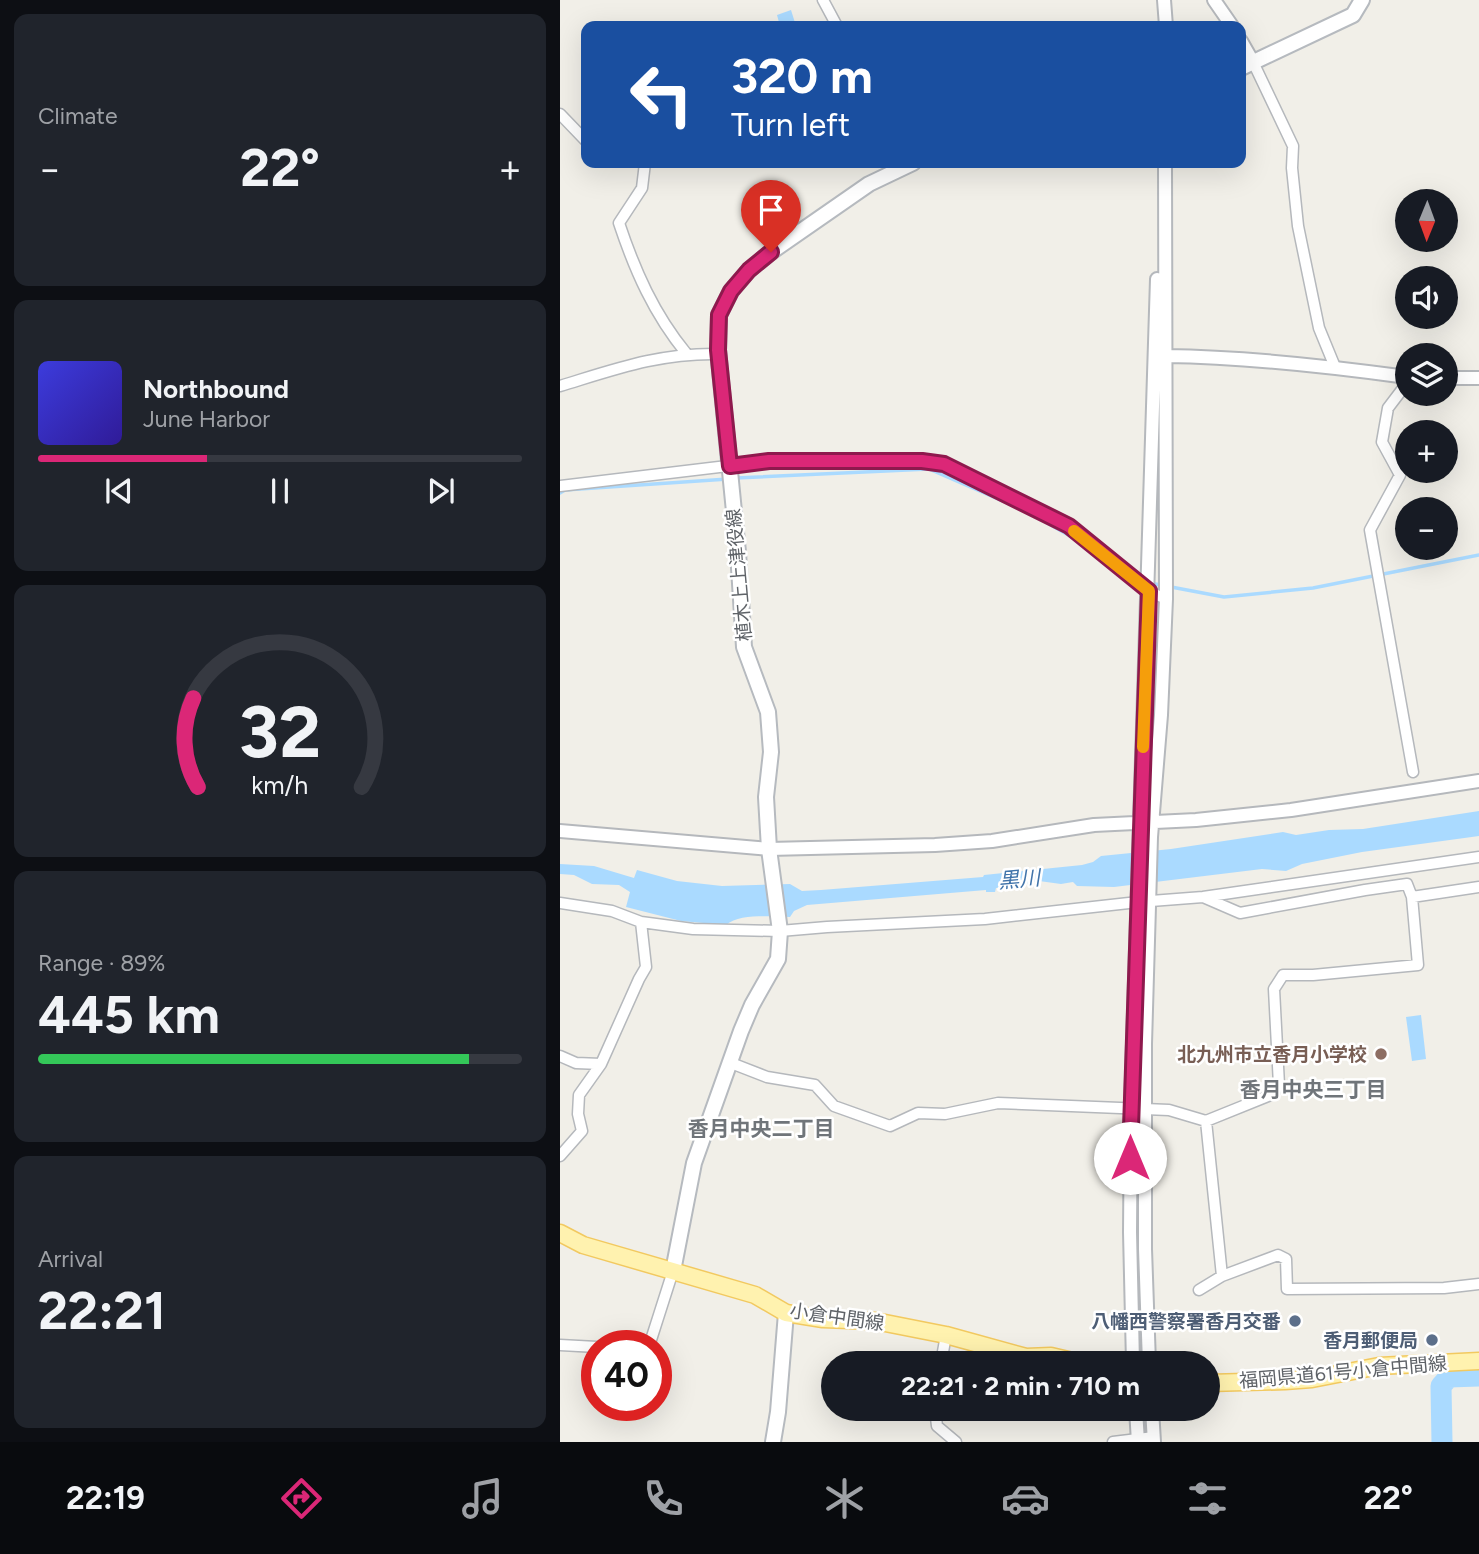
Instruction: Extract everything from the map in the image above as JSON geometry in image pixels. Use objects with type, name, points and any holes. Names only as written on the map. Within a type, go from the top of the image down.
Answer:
[{"type":"main road","points":[[1247,65],[1353,15],[1362,0]]},
{"type":"main road","name":"植木上上津役線","points":[[673,1271],[694,1163],[741,1031],[752,1005],[778,960],[780,927],[769,849],[766,797],[771,752],[768,712],[744,648],[718,354],[719,315],[731,291],[749,270],[771,252],[869,184],[903,168]]},
{"type":"main road","name":"小倉中間線","points":[[560,1233],[583,1245],[755,1295],[786,1312],[823,1319],[875,1321],[946,1335],[1004,1351]]},
{"type":"main road","points":[[773,1442],[786,1312]]},
{"type":"main road","name":"福岡県道61号小倉中間線","points":[[1220,1382],[1312,1379],[1378,1366],[1479,1361]]},
{"type":"street","points":[[823,0],[834,21]]},
{"type":"street","points":[[1156,0],[1158,21]]},
{"type":"street","points":[[1164,0],[1166,21]]},
{"type":"street","points":[[1214,0],[1229,21]]},
{"type":"street","points":[[1247,65],[1293,146],[1292,168],[1298,226],[1319,328],[1335,367]]},
{"type":"street","points":[[560,114],[581,136]]},
{"type":"street","points":[[644,168],[642,188],[619,223],[636,273],[666,329],[686,353]]},
{"type":"street","points":[[1146,822],[1158,168]]},
{"type":"street","points":[[1149,1351],[1145,1249],[1144,901],[1146,822],[1166,599],[1165,168]]},
{"type":"street","points":[[560,386],[652,358],[686,353],[718,354]]},
{"type":"street","points":[[1166,356],[1223,357],[1395,375]]},
{"type":"street","points":[[1458,378],[1479,378]]},
{"type":"street","points":[[1395,399],[1388,408],[1382,442],[1400,475],[1370,530],[1413,772]]},
{"type":"street","points":[[560,486],[769,461],[922,461],[944,464],[1069,526],[1149,591],[1166,599]]},
{"type":"street","points":[[560,831],[769,849],[935,845],[992,841],[1094,825],[1196,820],[1291,810],[1479,781]]},
{"type":"street","points":[[560,903],[612,911],[641,922],[693,929],[827,927],[985,919],[1203,897],[1479,857]]},
{"type":"street","points":[[731,1063],[767,1077],[816,1085],[834,1106],[890,1126],[918,1113],[945,1114],[998,1103],[1169,1110],[1206,1121],[1273,1094],[1279,1084],[1274,989],[1283,975],[1313,975],[1418,965],[1412,897],[1407,884],[1240,913],[1203,897]]},
{"type":"street","points":[[1412,897],[1479,887]]},
{"type":"street","points":[[1133,1351],[1131,1108],[1144,901]]},
{"type":"street","points":[[560,1156],[582,1131],[578,1114],[579,1095],[601,1064],[646,967],[641,922]]},
{"type":"street","points":[[560,1056],[576,1063],[601,1064]]},
{"type":"street","points":[[1206,1121],[1222,1276]]},
{"type":"street","points":[[1199,1290],[1222,1276],[1278,1255],[1286,1259],[1287,1289],[1479,1284]]},
{"type":"street","points":[[654,1330],[673,1271]]},
{"type":"street","points":[[943,1351],[946,1335]]},
{"type":"street","points":[[560,1345],[581,1346]]},
{"type":"street","points":[[936,1421],[937,1426],[956,1442]]},
{"type":"street","points":[[1137,1421],[1138,1440]]},
{"type":"street","points":[[1113,1442],[1154,1440],[1153,1421]]},
{"type":"water","points":[[791,10],[794,21],[779,21],[777,15]]},
{"type":"water","name":"黒川","points":[[1479,811],[1479,836],[1362,852],[1302,864],[1286,871],[1262,869],[1114,887],[1039,881],[996,888],[995,892],[986,890],[807,905],[794,911],[790,917],[748,917],[726,925],[681,921],[626,907],[630,892],[619,885],[592,884],[574,875],[560,874],[560,864],[594,866],[634,878],[637,870],[677,881],[722,886],[790,884],[802,891],[821,890],[983,877],[1082,865],[1101,856],[1171,849],[1283,832],[1296,835],[1363,829]]},
{"type":"water","points":[[1421,1015],[1426,1059],[1412,1061],[1406,1017]]},
{"type":"waterway","points":[[736,478],[929,469],[1028,512],[1070,536],[1119,575],[1126,577]]},
{"type":"waterway","points":[[560,493],[565,490],[728,479]]},
{"type":"waterway","points":[[1150,583],[1224,597],[1313,588],[1479,555]]},
{"type":"waterway","points":[[1442,1442],[1441,1386],[1449,1377],[1479,1376]]},
{"type":"slow traffic","points":[[1074,531],[1149,591],[1143,747]]},
{"type":"place","name":"北九州市立香月小学校","points":[[1381,1054]]},
{"type":"place","name":"八幡西警察署香月交番","points":[[1295,1321]]},
{"type":"place","name":"香月郵便局","points":[[1432,1340]]},
{"type":"district","name":"香月中央三丁目","points":[[1313,1089]]},
{"type":"district","name":"香月中央二丁目","points":[[761,1128]]},
{"type":"route","points":[[771,252],[749,270],[731,291],[719,315],[718,350],[730,466],[769,461],[922,461],[944,464],[1069,526],[1149,591],[1130,1158]]}]
